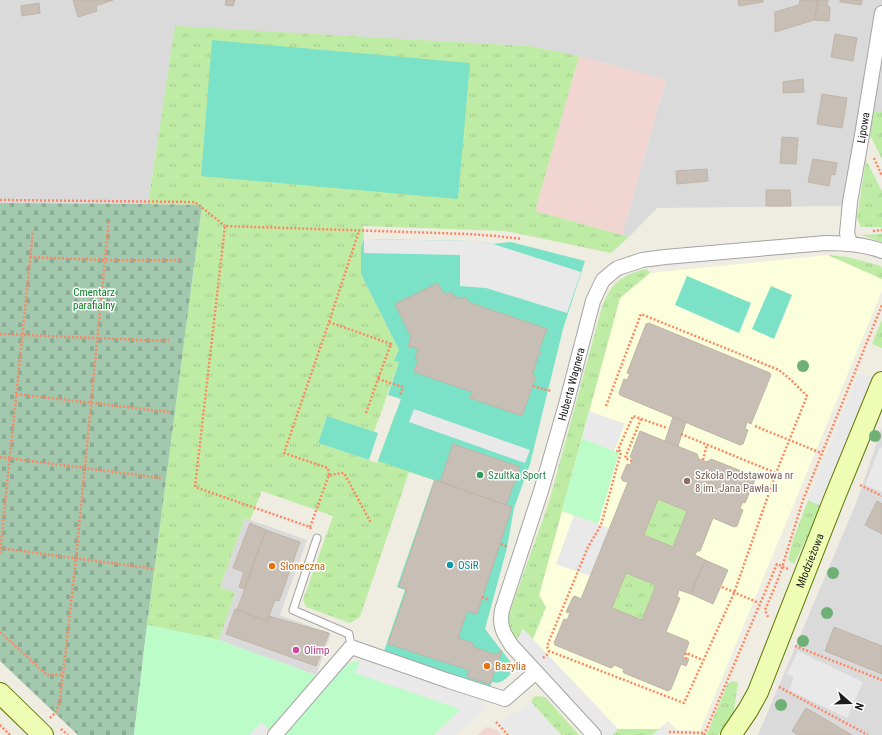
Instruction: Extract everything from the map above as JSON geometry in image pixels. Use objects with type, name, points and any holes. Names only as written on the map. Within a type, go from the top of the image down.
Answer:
[{"type":"street","name":"Lipowa","points":[[850,243],[847,233],[850,202],[879,47],[882,13]]},
{"type":"street","name":"Huberta Wagnera","points":[[594,735],[512,646],[503,630],[500,619],[541,491],[567,401],[593,301],[603,280],[615,270],[627,265],[642,260],[664,257],[826,242],[850,243],[882,251]]},
{"type":"street","name":"Młodzieżowa","points":[[731,735],[758,692],[882,382]]},
{"type":"street","points":[[275,735],[351,647],[505,699],[536,672]]},
{"type":"street","points":[[0,693],[47,727]]},
{"type":"lane","points":[[317,538],[293,610],[349,634],[351,647]]},
{"type":"path","points":[[0,200],[195,202],[225,226],[496,236],[522,239]]},
{"type":"path","points":[[47,727],[59,705],[63,674],[92,403],[109,219]]},
{"type":"path","points":[[225,226],[195,487],[310,528],[317,538]]},
{"type":"path","points":[[0,552],[33,231]]},
{"type":"path","points":[[310,528],[328,475],[328,468],[284,453],[360,231]]},
{"type":"path","points":[[30,257],[105,260],[180,260]]},
{"type":"path","points":[[669,732],[704,734],[777,564],[782,567],[803,500],[882,305]]},
{"type":"path","points":[[606,406],[641,314],[779,370],[792,380],[807,396],[776,473],[734,593],[684,703],[549,651],[547,646],[588,547],[601,525],[621,452],[618,449]]},
{"type":"path","points":[[329,322],[392,344],[366,413]]},
{"type":"path","points":[[0,334],[170,341]]},
{"type":"path","points":[[378,380],[403,387],[400,395]]},
{"type":"path","points":[[533,386],[551,391]]},
{"type":"path","points":[[16,394],[169,412]]},
{"type":"path","points":[[616,452],[634,416],[667,428]]},
{"type":"path","points":[[632,461],[625,458],[641,419]]},
{"type":"path","points":[[755,426],[821,453]]},
{"type":"path","points":[[682,434],[776,473]]},
{"type":"path","points":[[703,460],[707,444]]},
{"type":"path","points":[[0,457],[161,478]]},
{"type":"path","points":[[328,475],[344,473],[371,524]]},
{"type":"path","points":[[860,485],[882,496]]},
{"type":"path","points":[[0,548],[155,569]]},
{"type":"path","points":[[722,588],[759,604]]},
{"type":"path","points":[[0,632],[47,675],[63,674]]},
{"type":"path","points":[[795,646],[882,680]]},
{"type":"path","points":[[686,659],[686,653],[703,660]]},
{"type":"path","points":[[778,687],[868,735]]},
{"type":"path","points":[[496,722],[508,735]]},
{"type":"path","points":[[0,725],[10,735]]},
{"type":"shaded area","points":[[0,0],[882,0],[882,111],[859,110],[843,206],[657,208],[629,237],[622,235],[666,80],[579,56],[529,46],[175,27],[148,204],[0,203]]},
{"type":"shaded area","points":[[579,56],[666,80],[622,235],[535,211]]},
{"type":"shaded area","points":[[364,239],[475,241],[493,244],[581,272],[567,313],[486,288],[460,286],[460,255],[364,253]]},
{"type":"shaded area","points":[[826,250],[652,268],[651,264]]},
{"type":"shaded area","name":"Szkoła Podstawowa nr 8 im. Jana Pawła II","points":[[828,255],[882,279],[882,291],[700,731],[678,730],[668,721],[659,729],[618,729],[533,639],[546,607],[539,596],[620,298],[650,273]]},
{"type":"shaded area","points":[[859,373],[873,379],[822,506],[808,500]]},
{"type":"shaded area","points":[[414,409],[530,450],[525,463],[409,422]]},
{"type":"shaded area","points":[[589,411],[625,424],[614,451],[582,438]]},
{"type":"shaded area","points":[[882,427],[882,735],[758,735],[857,501]]},
{"type":"shaded area","points":[[880,447],[882,448],[882,492],[865,485]]},
{"type":"shaded area","points":[[574,515],[609,528],[590,576],[556,564]]},
{"type":"shaded area","points":[[245,518],[307,540],[280,615],[331,634],[316,675],[219,640],[235,593],[220,587]]},
{"type":"shaded area","points":[[523,629],[618,729],[612,735],[604,735],[517,640]]},
{"type":"shaded area","points":[[798,651],[863,682],[847,718],[789,690],[794,677],[787,674]]},
{"type":"shaded area","points":[[360,660],[481,700],[484,710],[455,735],[434,735],[460,709],[355,673]]},
{"type":"shaded area","points":[[531,702],[561,735],[511,735],[501,723]]},
{"type":"shaded area","points":[[261,722],[272,732],[269,735],[250,735]]},
{"type":"shaded area","points":[[663,726],[671,735],[652,735],[659,729]]},
{"type":"shaded area","points":[[486,727],[497,730],[501,735],[478,735]]},
{"type":"green space","points":[[175,26],[529,46],[579,56],[535,211],[629,237],[611,253],[505,231],[363,226],[364,239],[361,247],[361,274],[399,350],[399,362],[374,432],[327,416],[318,443],[377,463],[395,414],[440,482],[409,472],[360,617],[350,623],[306,607],[303,600],[333,516],[262,491],[250,520],[245,518],[220,587],[235,593],[219,640],[147,625],[202,205],[148,204]]},
{"type":"green space","points":[[212,40],[470,63],[458,199],[201,176]]},
{"type":"green space","points":[[873,111],[882,111],[882,159],[870,135]]},
{"type":"green space","points":[[866,160],[882,191],[882,227],[861,227],[857,218]]},
{"type":"green space","name":"Cmentarz parafialny","points":[[0,203],[202,205],[134,735],[78,735],[0,661]]},
{"type":"green space","points":[[882,234],[882,242],[861,235]]},
{"type":"green space","points":[[364,239],[475,241],[493,244],[511,242],[585,261],[563,329],[530,464],[514,508],[507,548],[485,629],[513,665],[514,671],[502,681],[496,683],[492,682],[490,688],[384,651],[405,590],[397,587],[434,480],[378,461],[401,399],[388,395],[399,362],[394,361],[399,350],[361,274],[361,247]]},
{"type":"green space","points":[[828,255],[847,257],[881,266],[882,279]]},
{"type":"green space","points":[[647,269],[650,273],[620,298],[539,595],[546,607],[533,639],[523,629],[517,640],[510,628],[508,621],[509,614],[549,502],[602,307],[609,292],[616,283],[625,276]]},
{"type":"green space","points":[[687,276],[751,303],[739,333],[675,305]]},
{"type":"green space","points":[[771,286],[792,295],[774,339],[752,329]]},
{"type":"green space","points":[[882,319],[882,348],[872,344]]},
{"type":"green space","points":[[327,416],[378,433],[369,460],[318,443]]},
{"type":"green space","points":[[582,438],[619,453],[598,524],[562,511]]},
{"type":"green space","points":[[658,499],[687,511],[673,547],[644,535]]},
{"type":"green space","points":[[808,500],[822,506],[794,564],[788,560],[793,540]]},
{"type":"green space","points":[[626,573],[656,585],[642,620],[612,608]]},
{"type":"green space","points":[[147,625],[219,640],[329,680],[346,664],[360,660],[356,673],[461,709],[434,735],[269,735],[261,723],[250,735],[134,735]]},
{"type":"green space","points":[[732,681],[738,682],[732,717],[718,735],[691,735],[707,734],[727,685]]},
{"type":"green space","points":[[536,696],[545,697],[579,735],[561,735],[531,702]]},
{"type":"green space","points":[[618,729],[659,729],[652,735],[612,735]]},
{"type":"building","points":[[73,0],[113,0],[96,6],[97,11],[78,17]]},
{"type":"building","points":[[226,0],[235,0],[233,6],[225,5]]},
{"type":"building","points":[[738,0],[763,0],[763,2],[739,6]]},
{"type":"building","points":[[800,0],[818,0],[814,20],[775,32],[775,12],[799,5]]},
{"type":"building","points":[[818,0],[828,0],[827,6],[830,7],[829,21],[814,20]]},
{"type":"building","points":[[840,0],[862,0],[861,5],[840,2]]},
{"type":"building","points":[[39,3],[40,13],[22,16],[21,6]]},
{"type":"building","points":[[835,34],[857,38],[853,61],[831,57]]},
{"type":"building","points":[[803,79],[804,92],[783,93],[783,82]]},
{"type":"building","points":[[822,94],[847,98],[842,128],[817,124]]},
{"type":"building","points":[[782,137],[798,138],[796,164],[780,163]]},
{"type":"building","points":[[813,159],[837,163],[835,175],[831,174],[829,186],[808,182]]},
{"type":"building","points":[[707,169],[708,181],[677,184],[676,171]]},
{"type":"building","points":[[766,190],[790,190],[791,206],[766,206]]},
{"type":"building","points":[[438,283],[442,292],[447,294],[451,292],[453,296],[462,299],[466,297],[468,302],[547,329],[539,350],[541,354],[536,358],[538,361],[534,365],[536,369],[532,371],[535,379],[522,416],[470,398],[472,392],[414,372],[418,360],[415,359],[418,349],[408,346],[411,337],[395,304]]},
{"type":"building","points":[[649,323],[770,373],[771,375],[751,424],[747,422],[745,429],[748,430],[743,444],[740,445],[620,395],[619,393],[624,379],[627,380],[630,374],[627,373],[646,324]]},
{"type":"building","points":[[673,417],[686,422],[678,446],[665,441]]},
{"type":"building","points":[[640,431],[697,454],[699,459],[707,462],[711,459],[754,476],[755,480],[745,503],[743,502],[740,508],[743,510],[737,526],[734,527],[713,518],[700,551],[697,551],[695,555],[705,560],[691,594],[679,590],[677,597],[680,598],[666,632],[688,641],[689,643],[683,658],[689,659],[686,666],[681,664],[671,689],[668,691],[624,673],[624,669],[614,665],[611,668],[555,645],[554,643],[564,619],[567,620],[570,613],[566,612],[573,597],[575,596],[581,599],[628,482],[623,481],[621,478],[627,464],[630,465],[633,459],[630,457]],"holes":[[[658,499],[687,511],[673,547],[644,535]],[[626,573],[656,585],[642,620],[612,608]]]},
{"type":"building","name":"Szultka Sport","points":[[453,444],[520,467],[506,505],[440,482]]},
{"type":"building","name":"OSiR","points":[[435,480],[512,507],[477,614],[467,611],[458,638],[473,643],[472,646],[490,653],[498,655],[500,650],[502,651],[490,684],[467,677],[469,670],[388,644],[407,589],[399,587]]},
{"type":"building","points":[[877,501],[882,504],[882,534],[865,525]]},
{"type":"building","points":[[250,523],[266,530],[244,589],[239,587],[244,572],[233,568]]},
{"type":"building","name":"Słoneczna","points":[[266,530],[300,542],[279,601],[275,600],[267,621],[237,610]]},
{"type":"building","points":[[705,560],[728,570],[713,604],[691,594]]},
{"type":"building","name":"Olimp","points":[[235,609],[267,621],[269,616],[329,633],[316,666],[226,634]]},
{"type":"building","points":[[834,627],[882,646],[882,674],[825,651]]},
{"type":"building","points":[[806,708],[852,735],[798,735],[792,731]]},
{"type":"place","name":"Szultka Sport","points":[[480,475]]},
{"type":"place","name":"Szkoła Podstawowa nr 8 im. Jana Pawła II","points":[[687,481]]},
{"type":"place","name":"OSiR","points":[[450,565]]},
{"type":"place","name":"Słoneczna","points":[[272,566]]},
{"type":"place","name":"Olimp","points":[[296,650]]},
{"type":"place","name":"Bazylia","points":[[487,666]]}]
